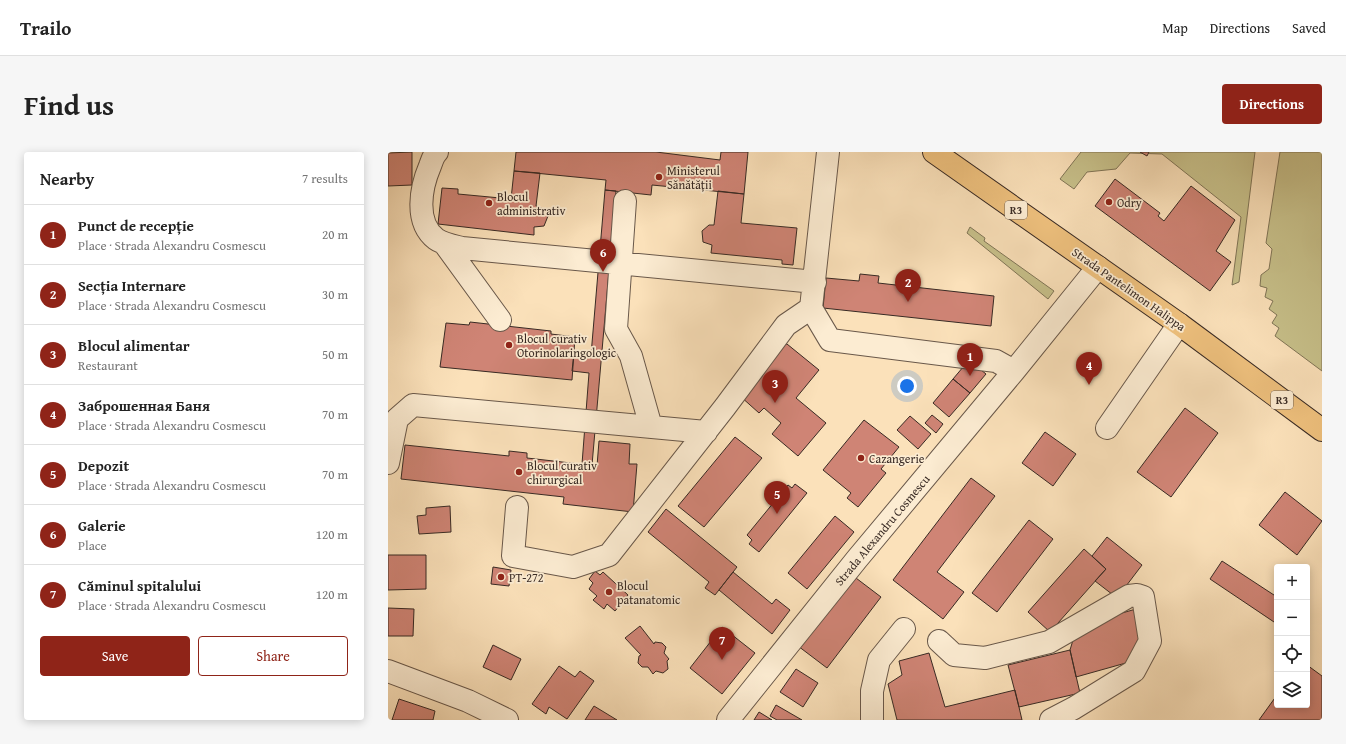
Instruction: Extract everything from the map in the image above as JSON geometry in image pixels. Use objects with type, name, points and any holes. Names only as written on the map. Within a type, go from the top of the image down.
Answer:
[{"type":"main road","name":"Strada Pantelimon Halippa","points":[[934,152],[1180,324],[1322,430]]},
{"type":"street","points":[[437,152],[424,180],[421,195],[421,211],[428,230],[436,239],[444,243],[462,248],[814,282]]},
{"type":"street","points":[[828,152],[811,308],[830,340],[996,361],[1014,371]]},
{"type":"street","points":[[625,201],[616,329],[631,356],[651,427]]},
{"type":"street","points":[[444,243],[500,320]]},
{"type":"street","name":"Strada Alexandru Cosmescu","points":[[728,720],[857,559],[1014,371],[1098,267]]},
{"type":"street","points":[[517,507],[513,556],[573,567],[609,555],[706,432],[786,325],[811,308]]},
{"type":"street","points":[[1107,428],[1180,324]]},
{"type":"street","points":[[388,463],[397,419],[413,405],[706,432]]},
{"type":"street","points":[[939,641],[954,655],[985,658],[1049,642],[1129,596],[1137,595],[1143,597],[1150,641],[1134,671],[1074,708],[1051,720]]},
{"type":"street","points":[[872,720],[872,691],[879,660],[904,629]]},
{"type":"street","points":[[388,671],[468,701],[507,720]]},
{"type":"shaded area","points":[[1081,152],[1255,152],[1239,282],[1232,285],[1241,217],[1162,154],[1130,153],[1116,169],[1087,172],[1074,189],[1060,179]]},
{"type":"shaded area","points":[[1280,152],[1322,152],[1322,371],[1275,336],[1279,328],[1272,323],[1277,315],[1269,309],[1273,301],[1265,297],[1267,288],[1260,286],[1261,275],[1269,269],[1272,249],[1266,243]]},
{"type":"shaded area","points":[[970,227],[985,238],[984,241],[1054,291],[1048,299],[967,233]]},
{"type":"building","points":[[412,152],[412,185],[388,186],[388,153]]},
{"type":"building","name":"Ministerul Sănătății","points":[[516,152],[656,152],[720,160],[721,152],[748,152],[744,194],[652,185],[651,195],[605,190],[606,180],[514,171]]},
{"type":"building","points":[[1140,152],[1149,152],[1147,156]]},
{"type":"building","name":"Blocul administrativ","points":[[514,171],[540,173],[536,206],[546,210],[548,216],[544,226],[534,227],[534,235],[438,224],[442,188],[458,189],[458,194],[511,199]]},
{"type":"building","points":[[1115,179],[1160,213],[1158,216],[1164,221],[1191,186],[1235,220],[1216,251],[1231,262],[1210,291],[1095,206]]},
{"type":"building","points":[[605,190],[616,191],[592,465],[582,464],[589,373],[572,371],[574,353],[591,355]]},
{"type":"building","points":[[718,191],[744,194],[741,223],[797,228],[793,265],[782,264],[782,260],[711,253],[712,245],[703,242],[702,231],[709,225],[714,225]]},
{"type":"building","points":[[860,274],[879,276],[878,283],[994,296],[991,326],[823,308],[826,278],[859,281]]},
{"type":"building","name":"Blocul curativ Otorinolaringologic","points":[[470,322],[551,331],[551,334],[575,337],[572,380],[440,367],[446,323],[469,325]]},
{"type":"building","points":[[783,344],[787,344],[819,370],[796,398],[826,423],[798,456],[772,434],[781,423],[764,408],[759,413],[740,396]]},
{"type":"building","points":[[969,360],[986,374],[970,393],[953,379]]},
{"type":"building","points":[[953,379],[970,393],[949,417],[933,403]]},
{"type":"building","points":[[1185,408],[1218,433],[1171,497],[1137,472]]},
{"type":"building","points":[[932,415],[943,424],[936,433],[925,423]]},
{"type":"building","points":[[910,416],[931,434],[918,449],[897,430]]},
{"type":"building","name":"Cazangerie","points":[[864,420],[899,447],[881,469],[886,473],[858,507],[847,498],[851,493],[823,470]]},
{"type":"building","points":[[1045,432],[1076,454],[1053,486],[1022,463]]},
{"type":"building","points":[[735,437],[762,458],[704,527],[678,506]]},
{"type":"building","name":"Blocul curativ chirurgical","points":[[599,441],[630,444],[629,464],[637,464],[633,512],[563,504],[564,497],[401,479],[405,445],[509,456],[509,451],[527,453],[527,458],[597,466]]},
{"type":"building","points":[[971,478],[995,496],[937,572],[964,592],[943,619],[893,580]]},
{"type":"building","points":[[795,484],[807,493],[759,552],[749,544],[752,540],[747,535],[788,485],[792,488]]},
{"type":"building","points":[[1285,492],[1322,521],[1297,555],[1259,525]]},
{"type":"building","points":[[450,506],[451,532],[419,534],[417,516],[426,515],[426,508]]},
{"type":"building","points":[[666,509],[737,567],[715,595],[705,588],[709,582],[648,532]]},
{"type":"building","points":[[835,516],[854,532],[807,589],[788,573]]},
{"type":"building","points":[[1029,520],[1053,539],[997,612],[972,593]]},
{"type":"building","points":[[1107,537],[1142,565],[1117,598],[1095,581],[1106,569],[1092,556]]},
{"type":"building","points":[[1084,549],[1106,569],[1050,632],[1028,612]]},
{"type":"building","points":[[388,555],[426,555],[426,589],[388,590]]},
{"type":"building","points":[[1222,561],[1274,595],[1274,622],[1210,579]]},
{"type":"building","name":"PT-272","points":[[493,567],[511,570],[509,586],[491,584]]},
{"type":"building","name":"Blocul patanatomic","points":[[595,571],[600,575],[603,572],[628,595],[615,611],[607,604],[604,609],[593,600],[597,596],[589,589],[593,583],[589,579]]},
{"type":"building","points":[[733,572],[772,604],[776,599],[790,610],[772,634],[719,590]]},
{"type":"building","points":[[852,575],[881,597],[827,668],[798,646]]},
{"type":"building","points":[[388,608],[414,609],[413,636],[388,636]]},
{"type":"building","points":[[1136,609],[1144,643],[1133,661],[1076,677],[1070,650],[1073,640],[1101,619]]},
{"type":"building","points":[[640,626],[654,644],[655,642],[662,643],[666,647],[664,653],[669,659],[667,661],[668,669],[663,673],[656,671],[653,674],[648,667],[642,667],[638,663],[639,656],[641,655],[625,638]]},
{"type":"building","points":[[722,627],[755,653],[722,694],[690,668]]},
{"type":"building","points":[[493,645],[521,659],[511,680],[483,667]]},
{"type":"building","points":[[1070,650],[1080,693],[1019,707],[1008,665]]},
{"type":"building","points":[[929,653],[945,707],[1015,690],[1022,720],[897,720],[888,684],[902,675],[899,661]]},
{"type":"building","points":[[559,666],[575,677],[580,671],[594,681],[567,719],[549,707],[546,714],[532,704]]},
{"type":"building","points":[[1310,667],[1322,676],[1322,720],[1259,720],[1274,699],[1274,708],[1310,708]]},
{"type":"building","points":[[796,669],[818,683],[803,707],[780,692]]},
{"type":"building","points":[[399,699],[435,711],[433,720],[392,720]]},
{"type":"building","points":[[776,705],[802,720],[777,720],[770,716]]},
{"type":"building","points":[[594,706],[617,720],[585,720]]},
{"type":"building","points":[[759,712],[772,720],[754,720]]},
{"type":"place","name":"Ministerul Sănătății","points":[[659,177]]},
{"type":"place","name":"Odry","points":[[1109,202]]},
{"type":"place","name":"Blocul administrativ","points":[[489,203]]},
{"type":"place","name":"Galerie","points":[[603,272]]},
{"type":"place","name":"Secția Internare","points":[[908,302]]},
{"type":"place","name":"Blocul curativ Otorinolaringologic","points":[[509,345]]},
{"type":"place","name":"Punct de recepție","points":[[970,376]]},
{"type":"place","name":"Заброшенная Баня","points":[[1089,385]]},
{"type":"place","name":"Blocul alimentar","points":[[775,403]]},
{"type":"place","name":"Cazangerie","points":[[861,458]]},
{"type":"place","name":"Blocul curativ chirurgical","points":[[519,472]]},
{"type":"place","name":"Depozit","points":[[777,514]]},
{"type":"place","name":"PT-272","points":[[501,577]]},
{"type":"place","name":"Blocul patanatomic","points":[[609,592]]},
{"type":"place","name":"Căminul spitalului","points":[[722,660]]}]
